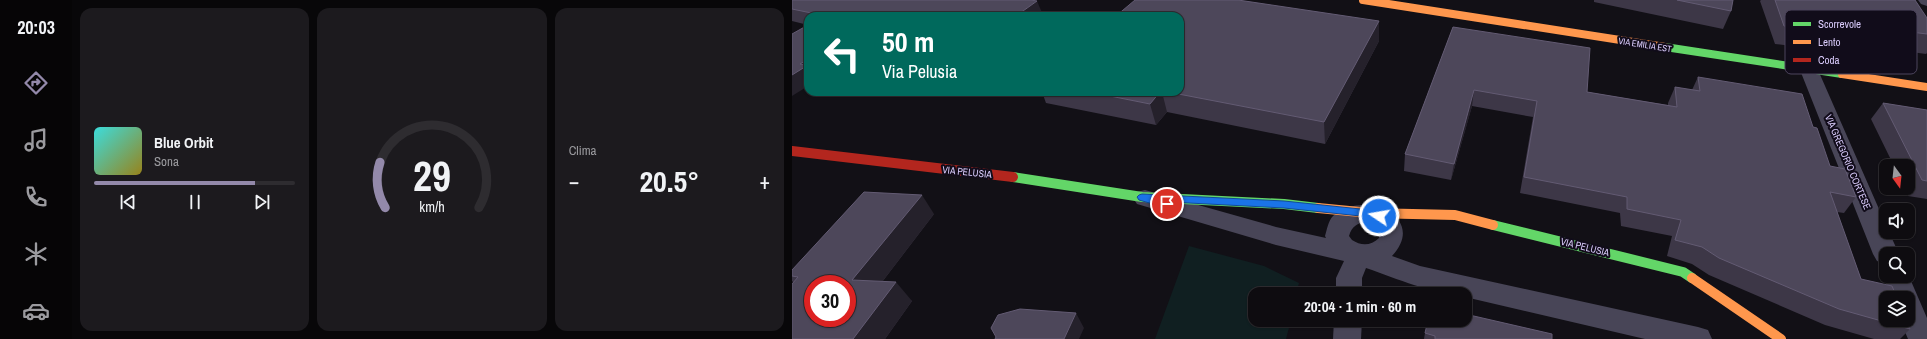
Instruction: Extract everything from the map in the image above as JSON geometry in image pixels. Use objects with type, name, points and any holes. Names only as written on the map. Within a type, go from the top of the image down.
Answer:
[{"type":"street","name":"VIA EMILIA EST","points":[[1363,0],[1785,66]]},
{"type":"street","name":"VIA GREGORIO CORTESE","points":[[1811,74],[1883,247]]},
{"type":"street","name":"VIA EMILIA EST","points":[[1837,74],[1927,87]]},
{"type":"street","name":"VIA PELUSIA","points":[[792,151],[1010,177],[1142,197],[1284,204],[1370,214],[1379,216],[1387,222],[1392,229],[1392,237],[1388,245],[1380,251],[1359,255],[1276,236],[1142,197]]},
{"type":"street","name":"VIA PELUSIA","points":[[1698,339],[1420,276],[1359,255],[1344,248],[1337,236],[1341,223],[1353,215],[1455,215],[1683,272],[1781,339]]},
{"type":"street","points":[[1349,287],[1349,278],[1359,255]]},
{"type":"street","points":[[1915,322],[1922,339]]},
{"type":"street","points":[[1347,339],[1348,327]]},
{"type":"shaded area","points":[[1189,246],[1264,266],[1299,283],[1298,287],[1248,287],[1248,327],[1289,327],[1286,339],[1155,339]]},
{"type":"building","points":[[792,0],[1037,1],[1022,12],[807,12],[792,9]]},
{"type":"building","points":[[1135,0],[1238,0],[1379,21],[1324,122],[1184,95],[1184,12],[1121,12]]},
{"type":"building","points":[[1677,0],[1733,0],[1731,11]]},
{"type":"building","points":[[1775,0],[1915,0],[1927,18],[1927,34],[1917,33],[1917,10],[1785,10],[1784,26]]},
{"type":"building","points":[[804,27],[804,62],[800,64],[804,64],[804,68],[792,75],[792,34]]},
{"type":"building","points":[[1453,27],[1590,48],[1587,92],[1677,107],[1675,87],[1700,91],[1698,77],[1802,94],[1813,127],[1817,128],[1830,166],[1845,169],[1856,197],[1830,192],[1861,279],[1892,286],[1894,291],[1879,291],[1879,320],[1839,309],[1719,258],[1702,247],[1675,240],[1681,220],[1627,209],[1627,197],[1524,177],[1537,101],[1474,90],[1454,164],[1405,154]]},
{"type":"building","points":[[1110,96],[1157,96],[1150,104]]},
{"type":"building","points":[[1883,103],[1927,110],[1927,181],[1922,180],[1915,166],[1915,159],[1911,159]]},
{"type":"building","points":[[864,192],[922,195],[856,275],[804,275],[804,327],[856,327],[856,280],[896,282],[853,339],[792,339],[792,284],[798,277],[792,276],[792,270]]},
{"type":"building","points":[[1020,309],[1076,313],[1064,339],[995,339],[996,337],[991,328],[998,315]]},
{"type":"building","points":[[1472,316],[1552,334],[1552,339],[1435,339],[1435,336],[1425,333],[1426,327],[1472,327]]},
{"type":"traffic: fast","points":[[1665,47],[1785,65]]},
{"type":"traffic: fast","points":[[1013,177],[1142,197],[1284,204],[1318,208]]},
{"type":"traffic: fast","points":[[1493,225],[1683,272],[1692,278]]},
{"type":"traffic: slow","points":[[1363,0],[1665,47]]},
{"type":"traffic: slow","points":[[1842,74],[1927,87]]},
{"type":"traffic: slow","points":[[1318,208],[1370,213],[1455,215],[1493,225]]},
{"type":"traffic: slow","points":[[1692,278],[1781,339]]},
{"type":"traffic: jam","points":[[792,151],[1013,177]]},
{"type":"route","points":[[1167,204],[1142,197],[1284,204],[1379,216]]}]
